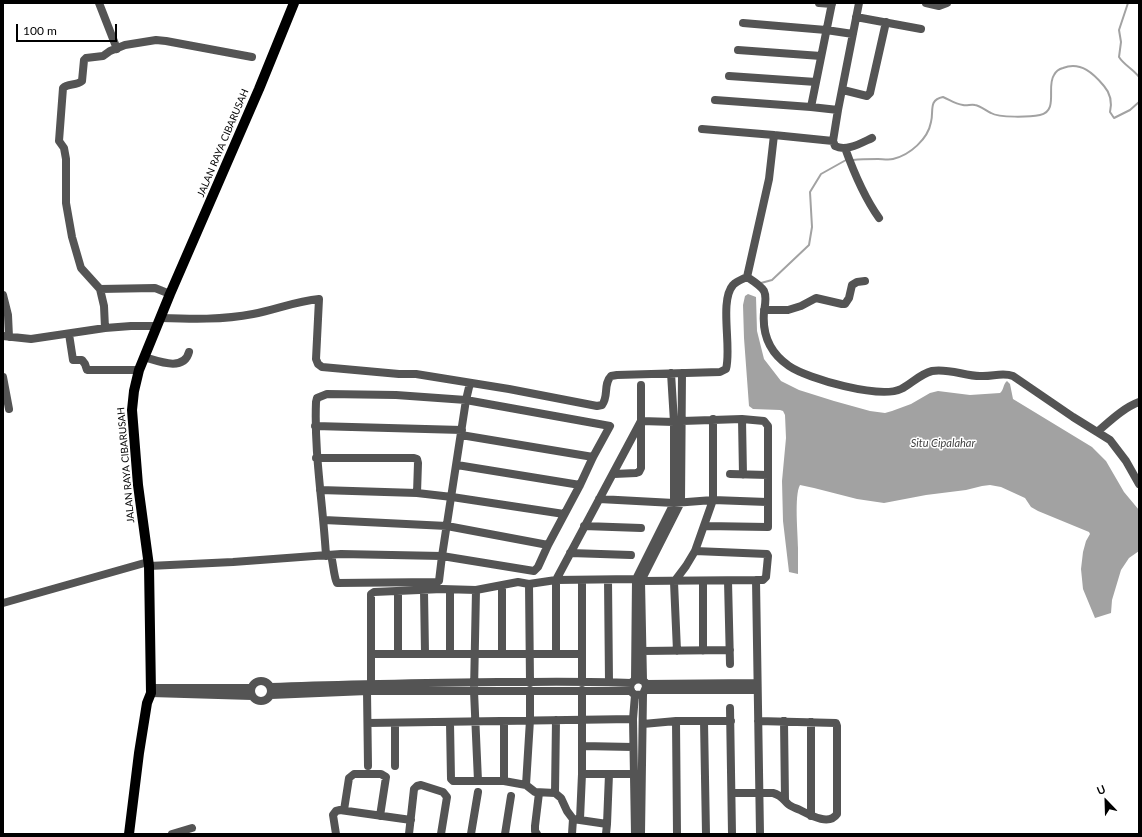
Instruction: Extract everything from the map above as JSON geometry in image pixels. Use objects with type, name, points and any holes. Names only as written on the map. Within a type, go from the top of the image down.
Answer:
[{"type":"main road","name":"JALAN RAYA CIBARUSAH","points":[[129,834],[139,753],[150,690],[149,564],[138,485],[132,410],[134,395],[139,370],[158,322],[259,89],[294,3]]},
{"type":"street","points":[[99,3],[117,49]]},
{"type":"street","points":[[811,108],[832,4],[819,3]]},
{"type":"street","points":[[859,3],[833,142],[837,148],[845,148],[872,138]]},
{"type":"street","points":[[926,3],[939,6],[947,3]]},
{"type":"street","points":[[856,17],[921,29]]},
{"type":"street","points":[[843,90],[867,96],[870,93],[886,22]]},
{"type":"street","points":[[743,23],[826,30],[853,34]]},
{"type":"street","points":[[105,328],[103,302],[100,290],[84,273],[77,256],[69,226],[66,203],[66,159],[64,148],[59,141],[63,88],[67,85],[78,84],[82,81],[84,60],[86,58],[99,57],[125,45],[160,40],[252,57]]},
{"type":"street","points":[[738,50],[821,56]]},
{"type":"street","points":[[729,76],[816,82]]},
{"type":"street","points":[[715,100],[838,110]]},
{"type":"street","points":[[702,129],[833,142]]},
{"type":"street","points":[[3,295],[8,315],[6,337],[31,339],[158,322],[251,315],[318,298],[316,359],[318,364],[322,367],[399,374],[416,374],[510,389],[597,406],[602,405],[606,398],[607,383],[611,376],[720,372],[726,369],[726,317],[729,292],[733,285],[747,277],[769,179],[774,135]]},
{"type":"street","points":[[845,148],[872,208],[879,218]]},
{"type":"street","points":[[747,277],[763,289],[765,294],[763,320],[765,334],[773,351],[789,366],[811,376],[875,392],[890,392],[900,389],[931,371],[941,370],[972,376],[1007,374],[1021,380],[1044,398],[1110,440],[1126,461],[1139,484]]},
{"type":"street","points":[[764,310],[788,310],[801,306],[816,298],[845,304],[849,298],[852,285],[865,280]]},
{"type":"street","points":[[100,290],[155,288],[170,294]]},
{"type":"street","points":[[69,334],[73,360],[82,360],[87,370],[139,370]]},
{"type":"street","points":[[144,357],[171,364],[185,361],[188,358],[189,352]]},
{"type":"street","points":[[671,373],[678,421]]},
{"type":"street","points":[[642,834],[643,724],[639,687],[638,580],[677,502],[678,421],[682,373]]},
{"type":"street","points":[[3,377],[9,409]]},
{"type":"street","points":[[3,603],[149,564],[240,562],[328,556],[341,554],[442,556],[534,571],[538,567],[610,426],[466,400],[396,394],[327,394],[317,398],[316,402],[316,458],[328,556],[335,570],[335,579],[337,583],[437,582],[440,580],[442,556],[466,400],[470,383]]},
{"type":"street","points":[[614,474],[636,473],[639,472],[641,468],[641,385]]},
{"type":"street","points":[[1097,432],[1123,410],[1130,405],[1139,402]]},
{"type":"street","points":[[677,651],[674,582],[695,551],[713,500],[713,419]]},
{"type":"street","points":[[641,421],[742,419],[764,421],[768,426],[767,528],[705,526]]},
{"type":"street","points":[[742,419],[742,475]]},
{"type":"street","points":[[556,653],[556,580],[641,421]]},
{"type":"street","points":[[315,426],[462,433],[593,457]]},
{"type":"street","points":[[316,458],[417,459],[418,493]]},
{"type":"street","points":[[457,465],[580,485]]},
{"type":"street","points":[[730,474],[768,475]]},
{"type":"street","points":[[320,490],[418,493],[564,514]]},
{"type":"street","points":[[599,499],[677,502],[713,500],[767,502]]},
{"type":"street","points":[[324,520],[447,526],[548,545]]},
{"type":"street","points":[[584,526],[641,528]]},
{"type":"street","points":[[368,766],[371,594],[374,592],[476,590],[518,582],[529,584],[556,580],[703,582],[763,580],[766,577],[768,562],[767,554],[695,551]]},
{"type":"street","points":[[570,553],[631,555]]},
{"type":"street","points":[[572,834],[576,819],[582,774],[582,580]]},
{"type":"street","points":[[608,580],[609,682]]},
{"type":"street","points":[[635,834],[633,720],[639,687],[642,651],[638,580]]},
{"type":"street","points":[[756,580],[758,793],[760,834]]},
{"type":"street","points":[[728,581],[730,664]]},
{"type":"street","points":[[703,582],[703,651]]},
{"type":"street","points":[[526,784],[530,720],[529,584]]},
{"type":"street","points":[[502,585],[502,653]]},
{"type":"street","points":[[450,590],[450,653]]},
{"type":"street","points":[[476,590],[474,686],[478,781]]},
{"type":"street","points":[[398,591],[398,654]]},
{"type":"street","points":[[424,591],[425,654]]},
{"type":"street","points":[[642,651],[730,650]]},
{"type":"street","points":[[371,654],[582,654]]},
{"type":"street","points":[[263,681],[268,684],[271,691],[267,700],[261,702],[256,700],[252,692],[254,684],[263,681]]},
{"type":"street","points":[[582,687],[609,682],[639,687]]},
{"type":"street","points":[[271,691],[369,687],[474,686],[757,687]]},
{"type":"street","points":[[150,690],[252,692]]},
{"type":"street","points":[[730,708],[732,834]]},
{"type":"street","points":[[368,724],[530,720],[633,720]]},
{"type":"street","points":[[556,720],[556,793],[561,798],[567,811],[576,819],[607,824]]},
{"type":"street","points":[[504,721],[504,781]]},
{"type":"street","points":[[643,724],[676,721],[731,721]]},
{"type":"street","points":[[676,721],[677,834]]},
{"type":"street","points":[[704,721],[706,834]]},
{"type":"street","points":[[732,793],[773,793],[779,795],[789,804],[811,816],[822,819],[831,819],[835,818],[837,814],[838,726],[836,723],[758,721]]},
{"type":"street","points":[[784,721],[785,800]]},
{"type":"street","points":[[811,722],[811,816]]},
{"type":"street","points":[[395,723],[395,766]]},
{"type":"street","points":[[450,723],[451,779],[455,782],[504,781],[526,784],[531,790],[539,793],[556,793]]},
{"type":"street","points":[[582,746],[633,747]]},
{"type":"street","points":[[344,810],[349,778],[351,776],[354,774],[381,774],[386,776],[380,816]]},
{"type":"street","points":[[582,774],[633,774]]},
{"type":"street","points":[[606,834],[609,774]]},
{"type":"street","points":[[409,834],[414,789],[421,785],[446,794],[447,797],[441,834]]},
{"type":"street","points":[[471,834],[478,792]]},
{"type":"street","points":[[537,834],[535,826],[539,793]]},
{"type":"street","points":[[504,834],[511,796]]},
{"type":"street","points":[[336,834],[333,815],[336,811],[344,810],[411,820]]},
{"type":"street","points":[[172,834],[192,828]]},
{"type":"water","name":"Situ Cipalahar","points":[[748,294],[756,297],[757,331],[764,359],[781,381],[799,390],[870,411],[885,413],[911,404],[930,393],[938,391],[970,395],[1000,393],[1007,381],[1010,384],[1013,399],[1092,447],[1106,461],[1124,492],[1139,510],[1139,551],[1129,558],[1121,570],[1112,600],[1111,613],[1095,618],[1083,589],[1081,569],[1083,552],[1090,534],[1089,532],[1038,511],[1031,507],[1025,498],[1001,487],[990,485],[884,503],[857,499],[800,485],[797,497],[798,574],[789,572],[783,521],[782,481],[786,438],[785,415],[783,411],[780,410],[753,409],[749,406],[743,305],[745,296]]},
{"type":"waterway","points":[[1128,3],[1119,30],[1121,42],[1119,57],[1139,77]]},
{"type":"waterway","points":[[853,160],[891,159],[899,157],[912,150],[926,134],[932,118],[932,106],[938,98],[943,97],[955,103],[974,105],[981,107],[995,115],[1001,116],[1015,117],[1040,115],[1046,113],[1051,103],[1051,85],[1054,75],[1062,68],[1070,66],[1081,67],[1096,77],[1104,86],[1110,95],[1110,112],[1114,118],[1130,110],[1139,102]]},
{"type":"waterway","points":[[761,283],[772,280],[809,245],[812,227],[810,192],[821,174],[846,160]]}]
